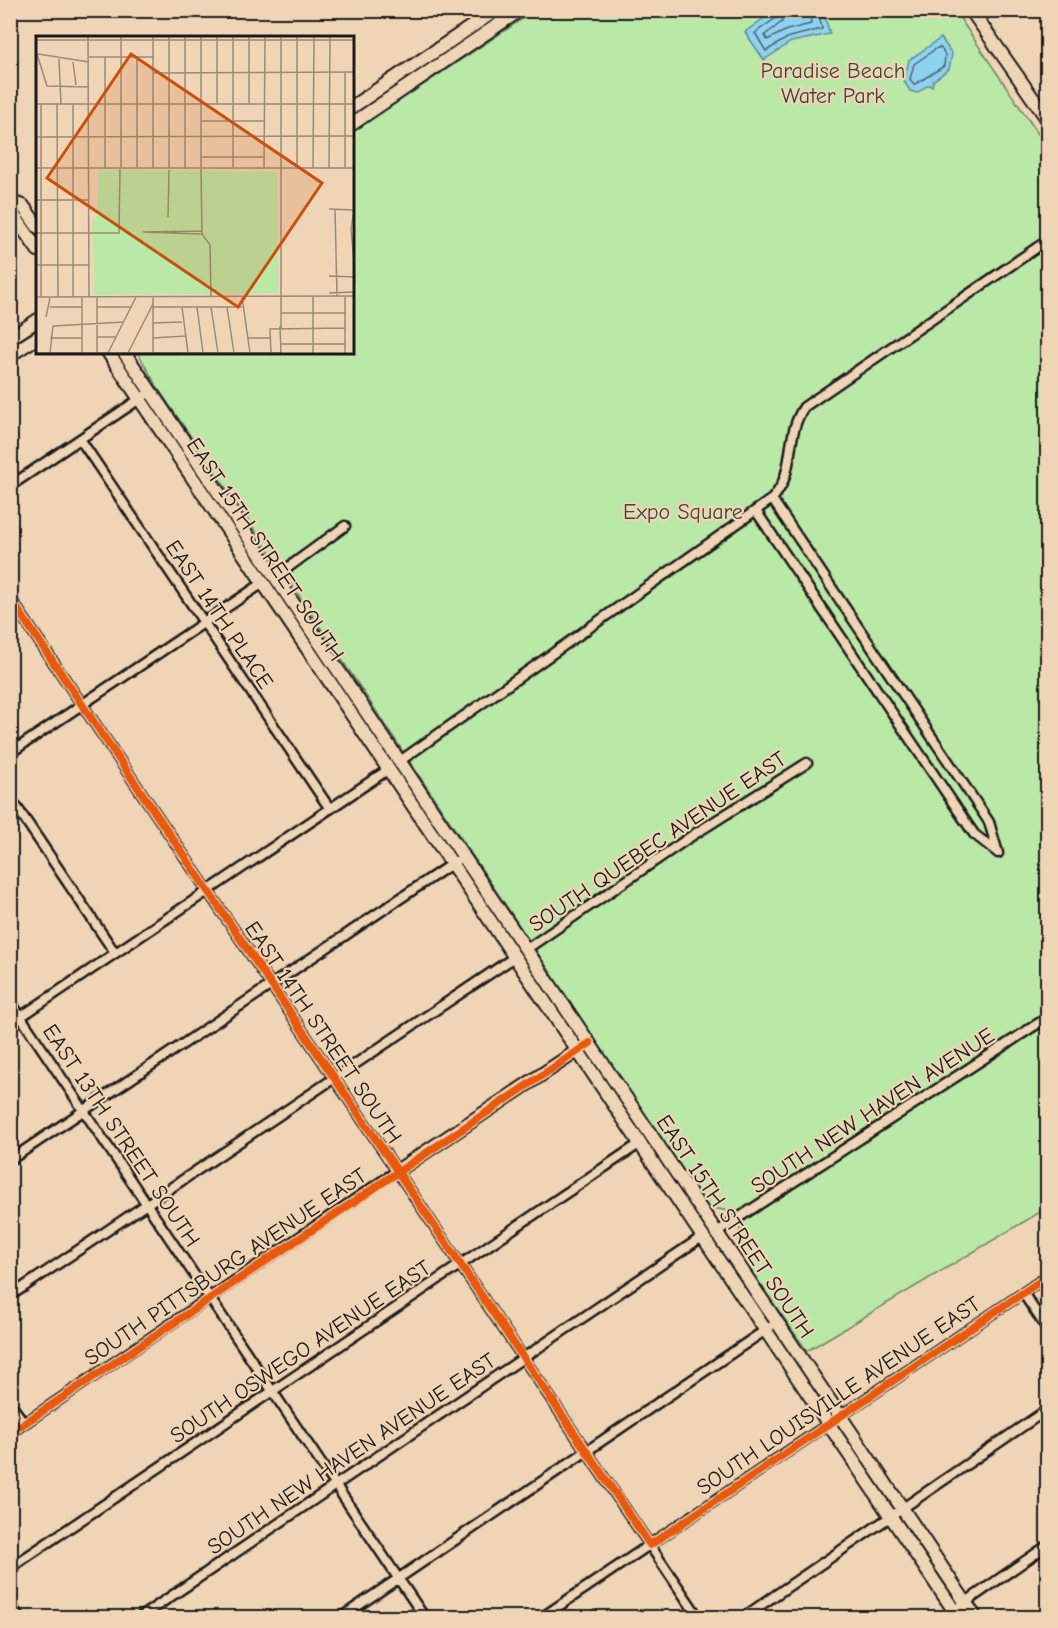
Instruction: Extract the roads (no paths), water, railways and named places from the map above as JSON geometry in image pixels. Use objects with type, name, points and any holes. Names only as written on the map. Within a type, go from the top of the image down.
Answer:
[{"type":"main road","points":[[354,106],[496,10]]},
{"type":"main road","points":[[354,123],[520,11]]},
{"type":"main road","points":[[974,14],[1047,120]]},
{"type":"main road","points":[[448,43],[456,54]]},
{"type":"main road","points":[[366,98],[374,110]]},
{"type":"main road","points":[[36,224],[23,206],[11,203],[12,213],[36,247]]},
{"type":"main road","points":[[10,339],[36,321]]},
{"type":"main road","points":[[10,355],[36,338]]},
{"type":"main road","name":"EAST 15TH STREET SOUTH","points":[[109,354],[891,1516],[952,1615]]},
{"type":"main road","name":"EAST 15TH STREET SOUTH","points":[[125,354],[528,948],[715,1233],[839,1416],[904,1506],[976,1617]]},
{"type":"main road","points":[[263,583],[275,577]]},
{"type":"main road","points":[[389,769],[400,761]]},
{"type":"main road","points":[[516,956],[528,948]]},
{"type":"main road","name":"SOUTH PITTSBURG AVENUE EAST","points":[[397,1171],[590,1043]]},
{"type":"main road","points":[[639,1144],[650,1136]]},
{"type":"main road","points":[[702,1237],[715,1233]]},
{"type":"street","points":[[974,14],[991,10]]},
{"type":"street","points":[[400,761],[772,499],[781,489],[789,470],[792,430],[804,407],[1047,240]]},
{"type":"street","points":[[10,486],[150,392]]},
{"type":"street","name":"EAST 14TH PLACE","points":[[80,439],[330,809]]},
{"type":"street","points":[[756,511],[974,834],[998,853],[989,822],[772,499]]},
{"type":"street","points":[[275,577],[345,526]]},
{"type":"street","points":[[10,753],[263,583]]},
{"type":"street","name":"EAST 14TH STREET SOUTH","points":[[10,598],[699,1617]]},
{"type":"street","name":"SOUTH QUEBEC AVENUE EAST","points":[[528,948],[690,837],[807,763]]},
{"type":"street","points":[[10,1024],[389,769]]},
{"type":"street","points":[[10,797],[115,953]]},
{"type":"street","points":[[10,1160],[464,856]]},
{"type":"street","name":"SOUTH QUEBEC AVENUE EAST","points":[[10,1296],[516,956]]},
{"type":"street","name":"EAST 13TH STREET SOUTH","points":[[10,1001],[425,1617]]},
{"type":"street","name":"SOUTH NEW HAVEN AVENUE","points":[[715,1233],[1047,1017]]},
{"type":"street","name":"SOUTH OSWEGO AVENUE EAST","points":[[10,1568],[639,1144]]},
{"type":"street","name":"SOUTH PITTSBURG AVENUE EAST","points":[[10,1433],[397,1171]]},
{"type":"street","name":"SOUTH NEW HAVEN AVENUE EAST","points":[[139,1617],[702,1237]]},
{"type":"street","name":"SOUTH LOUISVILLE AVENUE EAST","points":[[541,1617],[1047,1276]]},
{"type":"street","points":[[1023,1293],[1047,1330]]},
{"type":"street","points":[[340,1617],[776,1323]]},
{"type":"street","points":[[10,1403],[24,1423]]},
{"type":"street","points":[[742,1617],[1047,1408]]},
{"type":"street","points":[[952,1615],[965,1602],[1047,1545]]},
{"type":"street","points":[[10,1604],[20,1617]]},
{"type":"water","points":[[774,11],[823,11],[830,34],[791,42],[764,60],[745,32]]},
{"type":"water","points":[[941,38],[952,54],[949,69],[933,81],[932,86],[928,85],[917,93],[910,91],[904,81],[909,60]]},
{"type":"park label","name":"Paradise Beach Water Park","points":[[833,82]]},
{"type":"park label","name":"Expo Square","points":[[683,511]]}]
